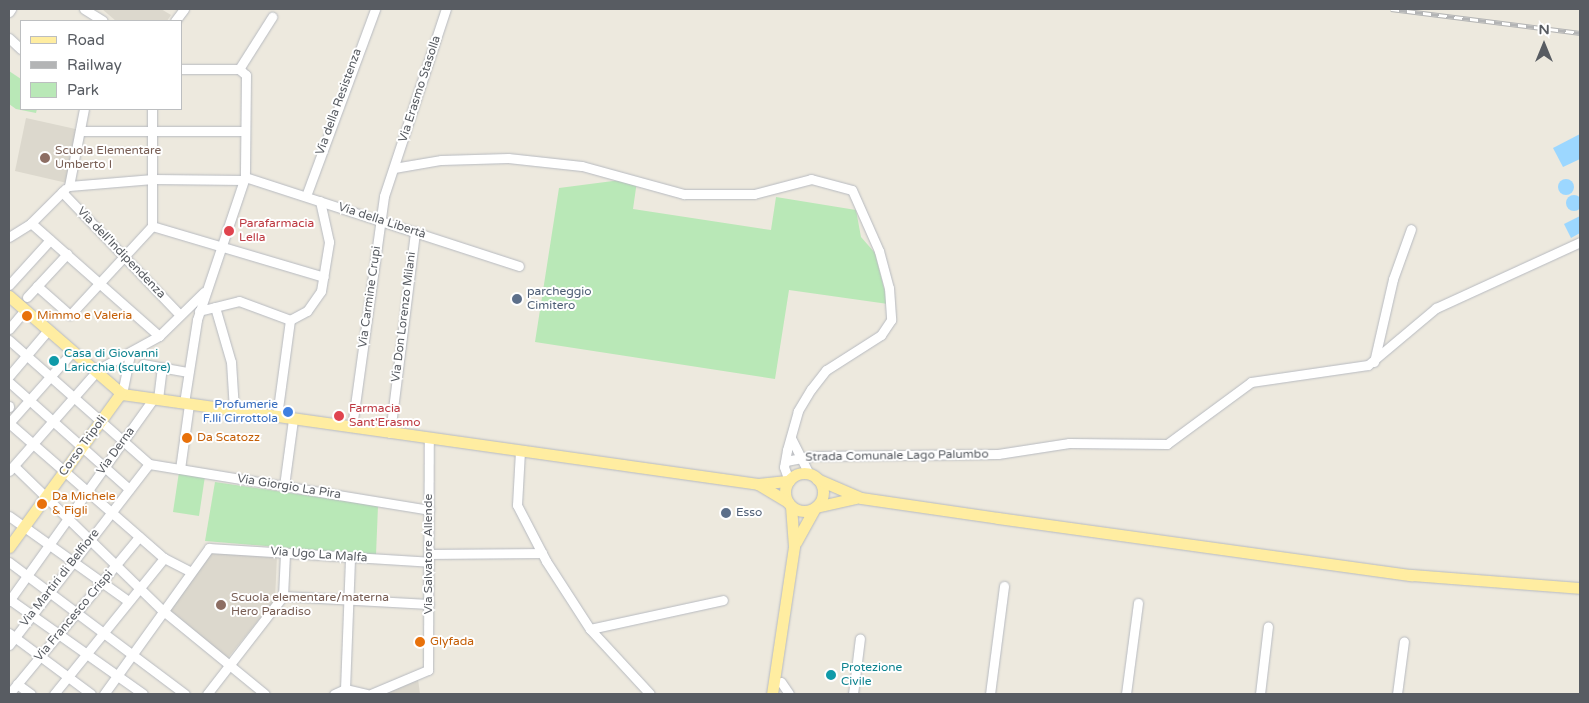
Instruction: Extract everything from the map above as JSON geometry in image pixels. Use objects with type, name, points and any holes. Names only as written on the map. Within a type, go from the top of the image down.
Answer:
[{"type":"main road","points":[[9,296],[122,394],[758,484],[813,477],[860,498],[1411,575],[1580,588]]},
{"type":"main road","name":"Corso Tripoli","points":[[9,547],[122,394]]},
{"type":"main road","points":[[794,546],[823,492],[813,477]]},
{"type":"main road","points":[[772,694],[782,645],[794,546],[789,504],[789,481]]},
{"type":"main road","points":[[758,484],[799,510],[860,498]]},
{"type":"main road","points":[[781,694],[782,645]]},
{"type":"street","points":[[84,9],[101,20]]},
{"type":"street","points":[[176,20],[184,9]]},
{"type":"street","name":"Via della Resistenza","points":[[306,196],[374,9]]},
{"type":"street","name":"Via Erasmo Stasolla","points":[[394,168],[446,9]]},
{"type":"street","points":[[180,469],[187,404],[188,372],[199,311],[219,247],[245,178],[242,72],[272,17]]},
{"type":"street","points":[[9,38],[20,48]]},
{"type":"street","points":[[182,69],[242,72]]},
{"type":"street","points":[[12,234],[31,223],[66,189],[84,110]]},
{"type":"street","points":[[61,320],[99,283],[152,226],[152,110]]},
{"type":"street","points":[[80,132],[245,131]]},
{"type":"street","points":[[394,168],[441,160],[508,158],[590,167],[684,194],[754,194],[811,179],[852,190],[879,251],[889,288],[891,320],[881,335],[818,378],[798,411],[785,464],[774,482]]},
{"type":"street","name":"Via Carmine Crupi","points":[[352,427],[380,220],[394,168]]},
{"type":"street","name":"Via della Libertà","points":[[66,189],[153,179],[245,178],[306,196],[519,266]]},
{"type":"street","name":"Via dell'Indipendenza","points":[[66,189],[124,256],[180,315]]},
{"type":"street","points":[[277,416],[290,320],[316,302],[324,277],[329,242],[320,201]]},
{"type":"street","points":[[31,223],[159,336]]},
{"type":"street","points":[[152,226],[324,277]]},
{"type":"street","points":[[1374,362],[1393,279],[1411,229]]},
{"type":"street","name":"Via Don Lorenzo Milani","points":[[390,433],[415,232]]},
{"type":"street","points":[[9,285],[50,240]]},
{"type":"street","name":"Strada Comunale Lago Palumbo","points":[[785,464],[798,458],[998,454],[1084,442],[1162,446],[1186,434],[1258,380],[1347,371],[1374,362],[1436,308],[1580,242]]},
{"type":"street","points":[[27,297],[67,254]]},
{"type":"street","points":[[37,286],[68,313]]},
{"type":"street","points":[[205,292],[159,336],[96,372],[12,469],[45,498],[161,610],[265,694]]},
{"type":"street","points":[[199,311],[239,301],[290,320]]},
{"type":"street","points":[[215,307],[231,362],[234,410]]},
{"type":"street","points":[[9,329],[25,310]]},
{"type":"street","points":[[9,376],[48,330]]},
{"type":"street","points":[[9,340],[100,423],[149,464]]},
{"type":"street","points":[[72,352],[29,399],[11,408],[9,423],[164,558],[190,571],[161,610],[135,656],[104,694]]},
{"type":"street","points":[[122,394],[130,354]]},
{"type":"street","points":[[143,364],[188,372]]},
{"type":"street","points":[[155,399],[162,368]]},
{"type":"street","points":[[9,382],[129,489]]},
{"type":"street","name":"Via Derna","points":[[9,600],[155,399]]},
{"type":"street","points":[[284,486],[294,419]]},
{"type":"street","name":"Via Salvatore Allende","points":[[371,694],[428,670],[429,438]]},
{"type":"street","points":[[791,438],[798,458],[813,477]]},
{"type":"street","points":[[520,451],[517,505],[542,553],[590,629],[650,694]]},
{"type":"street","name":"Via Giorgio La Pira","points":[[149,464],[429,510]]},
{"type":"street","name":"Via Martiri di Belfiore","points":[[11,639],[32,615],[149,464]]},
{"type":"street","points":[[785,464],[789,481]]},
{"type":"street","points":[[9,516],[128,601]]},
{"type":"street","name":"Via Francesco Crispi","points":[[9,694],[139,537]]},
{"type":"street","name":"Via Ugo La Malfa","points":[[190,571],[210,548],[350,558],[429,558],[542,553]]},
{"type":"street","points":[[207,694],[283,596],[285,553]]},
{"type":"street","points":[[54,694],[102,632],[164,558]]},
{"type":"street","points":[[344,690],[350,558]]},
{"type":"street","points":[[9,562],[186,694]]},
{"type":"street","points":[[990,694],[1004,586]]},
{"type":"street","points":[[283,596],[429,604]]},
{"type":"street","points":[[9,600],[143,694]]},
{"type":"street","points":[[590,629],[723,600]]},
{"type":"street","points":[[1126,694],[1138,603]]},
{"type":"street","points":[[1260,694],[1268,626]]},
{"type":"street","points":[[853,694],[860,638]]},
{"type":"street","points":[[11,639],[40,657],[91,694]]},
{"type":"street","points":[[1397,694],[1404,641]]},
{"type":"street","points":[[781,682],[789,694]]},
{"type":"street","points":[[17,684],[31,694]]},
{"type":"street","points":[[334,694],[344,690],[366,694]]},
{"type":"shaded area","points":[[102,9],[161,9],[171,15],[168,20],[115,20]]},
{"type":"shaded area","name":"Scuola Elementare Umberto I","points":[[26,118],[80,130],[67,183],[15,171]]},
{"type":"shaded area","name":"Scuola elementare/materna Hero Paradiso","points":[[212,552],[277,556],[275,600],[227,659],[167,611]]},
{"type":"shaded area","points":[[418,679],[420,694],[381,694]]},
{"type":"green space","points":[[9,71],[20,78],[20,110],[9,104]]},
{"type":"green space","points":[[21,110],[37,110],[36,113]]},
{"type":"green space","points":[[613,181],[637,181],[633,209],[771,230],[776,197],[856,210],[861,237],[875,253],[888,304],[789,290],[775,379],[535,342],[559,188]]},
{"type":"green space","points":[[179,472],[205,476],[199,516],[173,512]]},
{"type":"green space","points":[[215,482],[378,506],[376,555],[205,541]]},
{"type":"water","points":[[1580,134],[1580,159],[1563,167],[1553,148]]},
{"type":"water","points":[[1563,179],[1569,179],[1574,184],[1572,193],[1563,195],[1558,190],[1558,184]]},
{"type":"water","points":[[1574,195],[1580,197],[1582,203],[1580,209],[1574,211],[1568,209],[1566,203],[1568,197]]},
{"type":"water","points":[[1580,216],[1580,233],[1571,238],[1564,224]]},
{"type":"railway","points":[[1391,9],[1580,33]]},
{"type":"place","name":"Scuola Elementare Umberto I","points":[[45,158]]},
{"type":"place","name":"Parafarmacia Lella","points":[[229,231]]},
{"type":"place","name":"parcheggio Cimitero","points":[[517,299]]},
{"type":"place","name":"Mimmo e Valeria","points":[[27,316]]},
{"type":"place","name":"Casa di Giovanni Laricchia (scultore)","points":[[54,361]]},
{"type":"place","name":"Profumerie F.lli Cirrottola","points":[[288,412]]},
{"type":"place","name":"Farmacia Sant'Erasmo","points":[[339,416]]},
{"type":"place","name":"Da Scatozz","points":[[187,438]]},
{"type":"place","name":"Da Michele & Figli","points":[[42,504]]},
{"type":"place","name":"Esso","points":[[726,513]]},
{"type":"place","name":"Scuola elementare/materna Hero Paradiso","points":[[221,605]]},
{"type":"place","name":"Glyfada","points":[[420,642]]},
{"type":"place","name":"Protezione Civile","points":[[831,675]]}]
